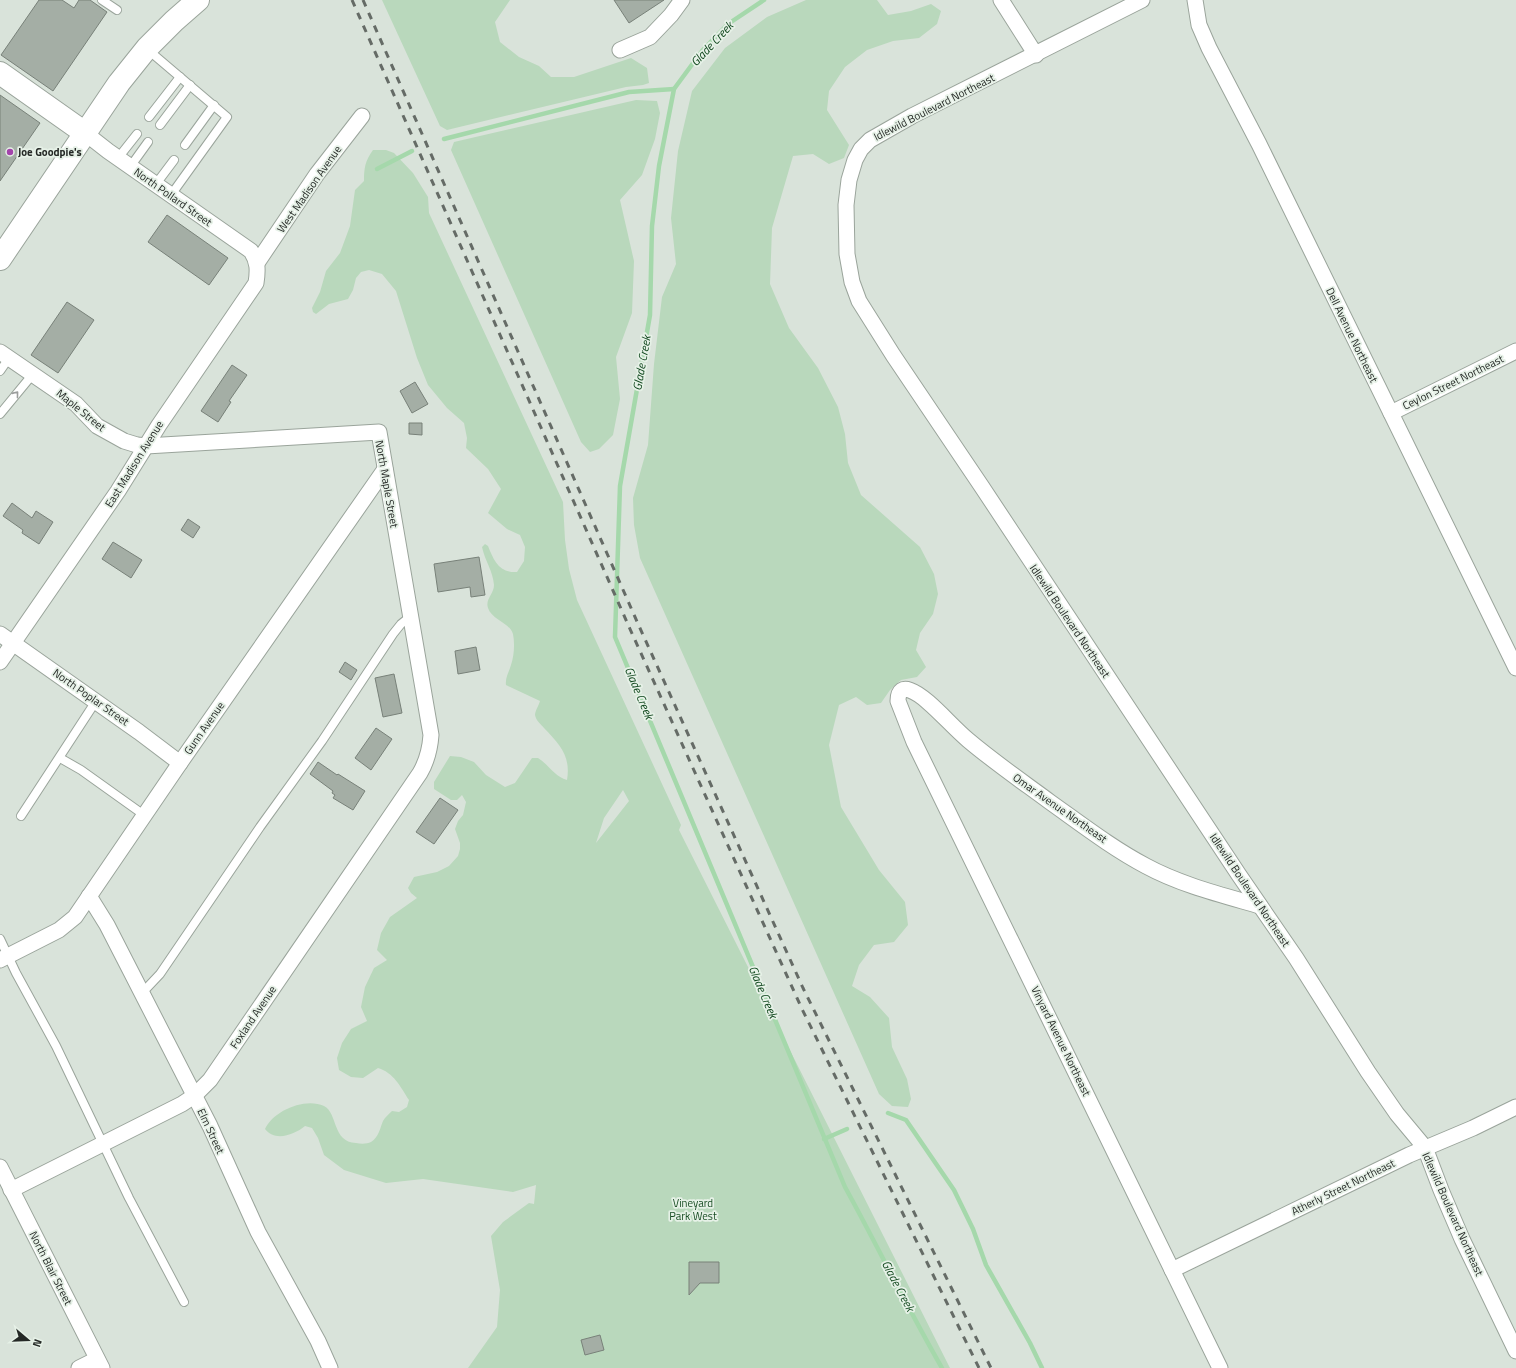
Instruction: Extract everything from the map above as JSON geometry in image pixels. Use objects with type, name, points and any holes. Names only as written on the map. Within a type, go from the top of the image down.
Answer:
[{"type":"main road","points":[[0,259],[119,83],[146,48],[198,0]]},
{"type":"main road","points":[[0,73],[85,133]]},
{"type":"street","points":[[620,50],[650,37],[671,15],[682,0]]},
{"type":"street","points":[[1001,0],[1036,55]]},
{"type":"street","name":"Idlewild Boulevard Northeast","points":[[1142,0],[1036,55],[912,116],[870,140],[861,149],[855,160],[849,180],[846,205],[847,254],[852,282],[859,301],[893,355],[982,486],[1296,958],[1368,1072],[1397,1114],[1424,1149],[1462,1239],[1516,1352]]},
{"type":"street","name":"Dell Avenue Northeast","points":[[1195,0],[1199,26],[1209,48],[1259,144],[1516,668]]},
{"type":"street","name":"West Madison Avenue","points":[[257,263],[317,174],[362,116]]},
{"type":"street","name":"North Pollard Street","points":[[85,133],[251,251],[257,263]]},
{"type":"street","name":"East Madison Avenue","points":[[0,662],[118,491],[192,375],[256,283],[258,271],[257,263]]},
{"type":"street","name":"Ceylon Street Northeast","points":[[1391,413],[1516,351]]},
{"type":"street","name":"Maple Street","points":[[4,355],[76,404],[97,426],[124,441],[146,446]]},
{"type":"street","name":"North Maple Street","points":[[146,446],[378,432],[431,735],[430,748],[425,764]]},
{"type":"street","name":"Gunn Avenue","points":[[4,958],[64,927],[75,917],[144,815],[385,469]]},
{"type":"street","name":"North Poplar Street","points":[[0,634],[96,701],[180,763]]},
{"type":"street","name":"Omar Avenue Northeast","points":[[903,713],[898,701],[898,696],[900,692],[912,690],[968,740],[1008,771],[1121,851],[1146,866],[1164,874],[1210,892],[1260,906]]},
{"type":"street","name":"Vinyard Avenue Northeast","points":[[903,713],[914,742],[1220,1368]]},
{"type":"street","name":"Foxland Avenue","points":[[11,1190],[182,1104],[194,1096],[210,1080],[330,907],[425,764]]},
{"type":"street","name":"Elm Street","points":[[89,896],[107,925],[142,993],[194,1096],[258,1232],[318,1341],[330,1368]]},
{"type":"street","name":"Atherly Street Northeast","points":[[1172,1270],[1424,1149],[1473,1128],[1516,1107]]},
{"type":"street","name":"North Blair Street","points":[[0,1167],[100,1363]]},
{"type":"street","points":[[79,1368],[100,1363]]},
{"type":"lane","points":[[102,0],[117,10]]},
{"type":"lane","points":[[146,48],[227,117],[171,195]]},
{"type":"lane","points":[[149,117],[180,77]]},
{"type":"lane","points":[[160,125],[190,85]]},
{"type":"lane","points":[[185,145],[214,105]]},
{"type":"lane","points":[[124,162],[137,134]]},
{"type":"lane","points":[[124,162],[148,142]]},
{"type":"lane","points":[[156,184],[174,160]]},
{"type":"lane","points":[[0,371],[4,355]]},
{"type":"lane","points":[[0,414],[33,374]]},
{"type":"lane","points":[[142,993],[160,974],[260,826],[322,741],[393,634],[401,624],[411,616]]},
{"type":"lane","points":[[22,816],[96,701]]},
{"type":"lane","points":[[60,758],[81,770],[144,815]]},
{"type":"lane","points":[[0,939],[4,958],[56,1046],[129,1198],[184,1302]]},
{"type":"green space","points":[[382,0],[510,0],[495,22],[500,42],[519,57],[539,66],[551,77],[574,77],[631,58],[647,68],[649,83],[626,87],[447,130],[440,126]]},
{"type":"green space","points":[[806,0],[877,0],[888,15],[911,11],[931,4],[941,11],[937,24],[919,38],[893,41],[867,50],[845,67],[829,91],[827,110],[849,145],[844,158],[829,164],[813,154],[793,156],[772,228],[770,284],[789,328],[818,368],[838,407],[845,434],[848,463],[861,495],[920,547],[934,574],[938,594],[933,614],[920,633],[916,650],[926,667],[917,677],[901,680],[890,690],[881,703],[867,705],[856,697],[839,705],[829,745],[841,807],[879,870],[905,902],[908,925],[894,942],[874,945],[859,965],[852,986],[870,997],[889,1018],[892,1047],[907,1079],[911,1099],[908,1107],[892,1106],[879,1094],[640,558],[634,525],[633,498],[648,445],[654,364],[662,297],[676,264],[671,218],[678,151],[692,91],[725,48],[767,17]]},
{"type":"green space","points":[[636,100],[657,101],[660,113],[655,139],[642,175],[620,200],[634,261],[632,313],[616,357],[620,399],[613,435],[599,449],[590,452],[581,442],[451,150],[454,142]]},
{"type":"green space","name":"Vineyard Park West","points":[[373,150],[386,150],[394,153],[413,173],[428,197],[429,213],[563,502],[565,540],[569,569],[577,600],[681,825],[679,830],[950,1368],[468,1368],[497,1327],[500,1290],[491,1236],[503,1222],[529,1203],[534,1204],[536,1185],[513,1192],[423,1179],[386,1183],[344,1170],[324,1155],[318,1138],[312,1128],[305,1126],[296,1132],[285,1136],[274,1135],[265,1129],[269,1122],[282,1111],[290,1107],[308,1103],[316,1104],[324,1106],[332,1115],[339,1133],[343,1138],[348,1141],[366,1143],[371,1142],[376,1138],[384,1120],[392,1111],[399,1112],[407,1107],[409,1100],[396,1081],[384,1070],[378,1068],[363,1078],[351,1077],[339,1070],[337,1058],[342,1043],[351,1029],[367,1021],[361,1007],[365,987],[374,968],[387,960],[377,950],[381,933],[390,917],[417,898],[408,888],[414,877],[437,872],[449,866],[458,856],[460,843],[455,829],[458,821],[463,815],[466,802],[462,795],[457,800],[451,800],[434,789],[434,782],[450,756],[461,757],[474,762],[486,775],[505,787],[515,783],[532,758],[538,758],[555,773],[567,780],[568,772],[566,757],[563,751],[535,715],[540,701],[506,685],[513,654],[513,634],[508,627],[490,612],[487,605],[494,585],[482,547],[485,544],[488,546],[495,561],[501,568],[511,572],[517,572],[524,561],[525,547],[520,535],[507,529],[488,513],[501,489],[488,469],[466,448],[467,438],[464,423],[447,408],[428,385],[417,358],[396,291],[382,274],[369,270],[361,272],[356,278],[353,290],[348,299],[329,304],[316,314],[313,312],[312,308],[320,292],[326,271],[340,253],[350,226],[355,190],[364,181],[364,172],[368,158]],"holes":[[[623,790],[629,801],[596,843],[604,818]]]},
{"type":"building","points":[[39,0],[62,0],[74,8],[79,0],[90,0],[107,12],[53,91],[1,55]]},
{"type":"building","points":[[614,0],[664,0],[629,23]]},
{"type":"building","name":"Joe Goodpie's","points":[[0,95],[40,123],[0,181]]},
{"type":"building","points":[[167,215],[228,258],[209,285],[148,242]]},
{"type":"building","points":[[67,302],[94,320],[58,373],[31,355]]},
{"type":"building","points":[[232,365],[247,375],[229,401],[231,402],[218,422],[201,411]]},
{"type":"building","points":[[415,382],[428,404],[412,413],[400,391]]},
{"type":"building","points":[[409,423],[422,423],[422,435],[409,434]]},
{"type":"building","points":[[12,503],[32,518],[36,511],[53,522],[39,544],[22,533],[23,530],[3,516]]},
{"type":"building","points":[[188,519],[200,527],[193,538],[181,530]]},
{"type":"building","points":[[113,542],[142,560],[131,578],[102,559]]},
{"type":"building","points":[[479,557],[485,595],[471,597],[470,587],[438,592],[434,564]]},
{"type":"building","points":[[476,647],[480,670],[458,674],[455,651]]},
{"type":"building","points":[[345,662],[357,670],[351,680],[339,672]]},
{"type":"building","points":[[394,674],[402,713],[383,717],[375,678]]},
{"type":"building","points":[[376,728],[392,739],[371,770],[355,758]]},
{"type":"building","points":[[318,762],[365,791],[353,810],[333,798],[335,795],[332,793],[333,791],[310,774]]},
{"type":"building","points":[[440,798],[458,810],[434,844],[416,832]]},
{"type":"building","points":[[689,1262],[719,1262],[719,1283],[700,1283],[689,1295]]},
{"type":"building","points":[[600,1335],[604,1350],[585,1355],[581,1340]]},
{"type":"waterway","name":"Glade Creek","points":[[764,0],[728,24],[702,51],[674,89],[659,166],[652,226],[650,315],[620,486],[615,637],[845,1187],[942,1368]]},
{"type":"waterway","points":[[444,139],[629,92],[674,89]]},
{"type":"waterway","points":[[377,169],[412,151]]},
{"type":"waterway","points":[[888,1113],[906,1120],[954,1190],[973,1229],[986,1265],[1030,1343],[1042,1368]]},
{"type":"waterway","points":[[824,1139],[847,1129]]},
{"type":"railway","points":[[352,0],[630,629],[802,1009],[979,1368]]},
{"type":"railway","points":[[363,0],[639,626],[803,988],[991,1368]]},
{"type":"place","name":"Joe Goodpie's","points":[[10,152]]}]
